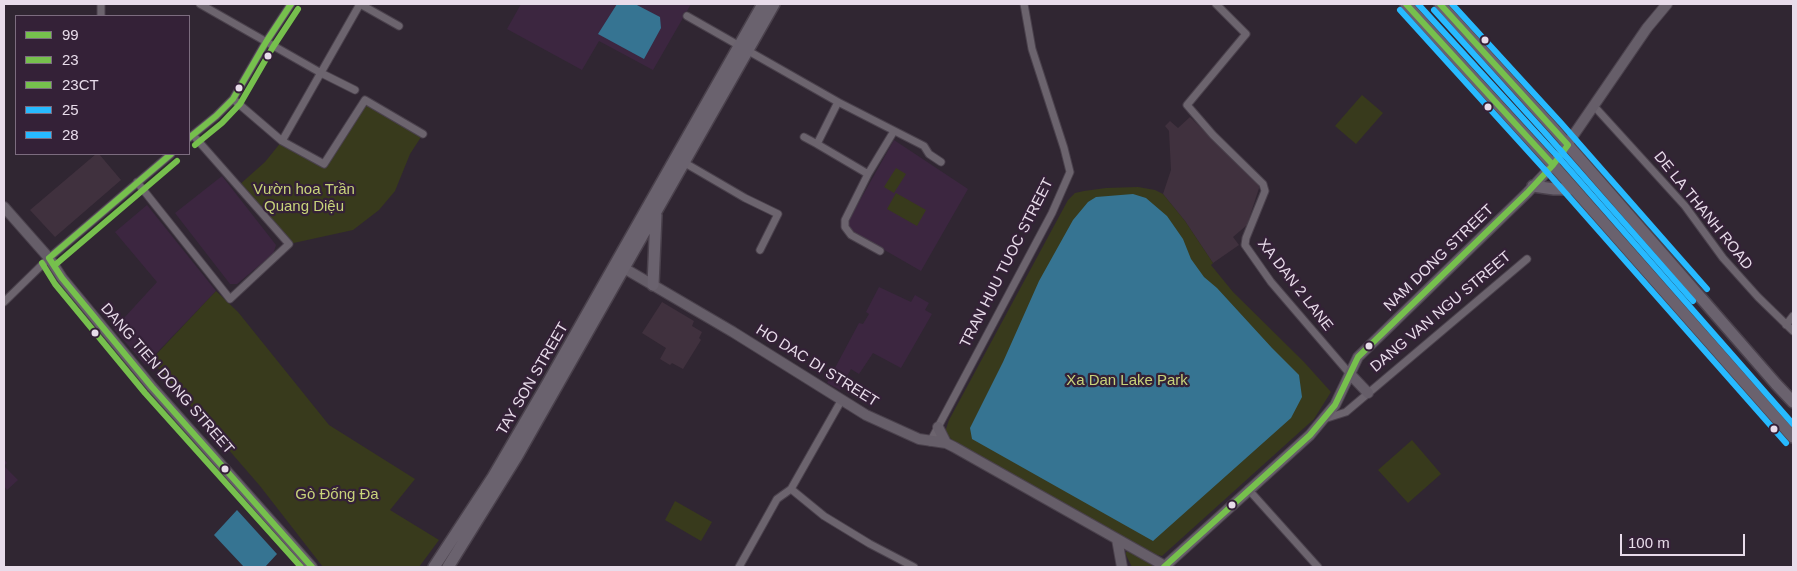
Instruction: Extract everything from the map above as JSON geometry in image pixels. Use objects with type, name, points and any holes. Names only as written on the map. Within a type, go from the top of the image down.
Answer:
[{"type":"main road","points":[[744,48],[763,4]]},
{"type":"main road","points":[[744,48],[774,4]]},
{"type":"main road","points":[[1406,4],[1553,165],[1793,438]]},
{"type":"main road","points":[[1440,4],[1568,144],[1793,402]]},
{"type":"main road","name":"TAY SON STREET","points":[[434,567],[493,477],[620,266],[656,213],[685,163],[744,48]]},
{"type":"main road","name":"TAY SON STREET","points":[[448,567],[517,456],[620,266],[651,201],[744,48]]},
{"type":"main road","points":[[1533,186],[1573,189]]},
{"type":"main road","points":[[653,285],[656,213]]},
{"type":"street","points":[[200,4],[321,73],[355,90]]},
{"type":"street","points":[[137,182],[230,299],[289,244],[191,137],[233,99],[266,42],[291,4]]},
{"type":"street","points":[[282,141],[360,4],[399,26]]},
{"type":"street","name":"TRAN HUU TUOC STREET","points":[[930,442],[1048,220],[1070,172],[1032,49],[1024,4]]},
{"type":"street","name":"XA DAN 2 LANE","points":[[1216,4],[1246,34],[1186,105],[1213,135],[1263,184],[1266,191],[1246,238],[1245,245],[1271,282],[1350,374]]},
{"type":"street","name":"NAM DONG STREET","points":[[1350,374],[1358,357],[1553,165],[1647,28],[1667,4]]},
{"type":"street","points":[[687,16],[838,102],[924,146],[929,154],[941,162]]},
{"type":"street","points":[[233,99],[282,141],[324,164],[365,100],[423,134]]},
{"type":"street","points":[[817,144],[838,102]]},
{"type":"street","name":"DE LA THANH ROAD","points":[[1594,106],[1685,206],[1723,258],[1758,298],[1793,331]]},
{"type":"street","points":[[880,251],[851,235],[845,227],[845,220],[868,174],[894,131]]},
{"type":"street","points":[[804,137],[868,174]]},
{"type":"street","points":[[4,302],[49,258],[169,155]]},
{"type":"street","points":[[685,163],[745,198],[778,214],[760,250]]},
{"type":"street","name":"DANG TIEN DONG STREET","points":[[4,207],[49,258],[152,387],[312,567]]},
{"type":"street","name":"DANG VAN NGU STREET","points":[[1324,419],[1346,412],[1527,259]]},
{"type":"street","name":"HO DAC DI STREET","points":[[620,266],[733,332],[866,415],[919,439],[946,443],[1165,567]]},
{"type":"street","points":[[1786,325],[1793,316]]},
{"type":"street","points":[[1350,374],[1368,393]]},
{"type":"street","name":"DANG VAN NGU STREET","points":[[1165,567],[1310,434],[1335,405],[1350,374]]},
{"type":"street","points":[[739,567],[777,498],[791,489],[842,401]]},
{"type":"street","points":[[938,427],[946,443]]},
{"type":"street","points":[[791,489],[824,516],[870,544],[914,567]]},
{"type":"street","points":[[1248,489],[1318,567]]},
{"type":"street","points":[[1118,539],[1122,567]]},
{"type":"shaded area","points":[[521,4],[691,4],[653,70],[599,41],[582,70],[507,29]]},
{"type":"shaded area","points":[[1190,117],[1260,185],[1247,225],[1233,237],[1239,245],[1213,263],[1185,221],[1163,194],[1171,170],[1169,131],[1165,126],[1170,121],[1178,128]]},
{"type":"shaded area","points":[[894,140],[968,189],[921,271],[848,229],[850,218]]},
{"type":"shaded area","points":[[95,155],[100,155],[121,180],[55,237],[30,210]]},
{"type":"shaded area","points":[[222,176],[276,245],[273,254],[237,284],[230,284],[175,213]]},
{"type":"shaded area","points":[[147,205],[216,291],[145,365],[114,329],[157,282],[115,232]]},
{"type":"shaded area","points":[[879,287],[911,302],[915,295],[929,303],[925,310],[932,314],[901,368],[873,353],[859,374],[851,369],[840,390],[827,383],[859,323],[863,324],[869,314],[866,312]]},
{"type":"shaded area","points":[[662,302],[694,321],[692,326],[702,332],[699,338],[701,340],[683,369],[672,363],[670,365],[660,359],[666,348],[642,333]]},
{"type":"shaded area","points":[[4,466],[18,480],[7,490],[4,486]]},
{"type":"green space","points":[[1362,95],[1383,113],[1356,144],[1335,126]]},
{"type":"green space","name":"Vườn hoa Trần Quang Diệu","points":[[365,100],[423,134],[410,154],[395,191],[379,210],[353,230],[289,244],[238,186],[265,162],[282,141],[324,164]]},
{"type":"green space","points":[[896,168],[906,174],[894,193],[884,187]]},
{"type":"green space","name":"Xa Dan Lake Park","points":[[1138,187],[1155,190],[1163,194],[1185,221],[1213,263],[1211,265],[1233,292],[1304,362],[1331,392],[1314,419],[1162,556],[1153,554],[953,441],[945,432],[949,420],[1068,200],[1075,193],[1084,191]]},
{"type":"green space","points":[[896,193],[926,210],[917,226],[887,209]]},
{"type":"green space","name":"Gò Đống Đa","points":[[216,291],[238,312],[329,425],[415,479],[390,510],[439,540],[419,567],[323,567],[260,486],[151,360]]},
{"type":"green space","points":[[1412,440],[1441,474],[1408,503],[1378,470]]},
{"type":"green space","points":[[675,501],[712,522],[701,541],[665,520]]},
{"type":"green space","points":[[1128,551],[1152,564],[1152,566],[1132,567],[1126,555]]},
{"type":"water","points":[[617,4],[635,4],[660,17],[661,28],[644,59],[598,34]]},
{"type":"water","name":"Xa Dan Lake Park","points":[[1133,194],[1146,198],[1167,216],[1183,239],[1191,259],[1204,277],[1217,288],[1299,375],[1302,397],[1291,418],[1153,541],[972,439],[970,428],[1003,362],[1039,281],[1073,220],[1088,202],[1096,197]]},
{"type":"water","points":[[237,510],[277,554],[265,567],[244,567],[214,535]]},
{"type":"transit line","name":"23","points":[[190,137],[233,99],[266,42],[291,4]]},
{"type":"transit line","name":"99","points":[[1406,4],[1553,165]]},
{"type":"transit line","name":"28","points":[[1418,4],[1560,159],[1793,424]]},
{"type":"transit line","name":"99","points":[[1164,567],[1310,435],[1335,405],[1358,357],[1527,193],[1553,165],[1568,145],[1440,4]]},
{"type":"transit line","name":"28","points":[[1452,4],[1561,123],[1707,289]]},
{"type":"transit line","name":"23CT","points":[[195,145],[222,123],[240,104],[273,47],[298,9]]},
{"type":"transit line","name":"25","points":[[1400,10],[1546,171],[1786,443]]},
{"type":"transit line","name":"25","points":[[1434,10],[1693,301]]},
{"type":"transit line","name":"23","points":[[49,258],[170,155]]},
{"type":"transit line","name":"23CT","points":[[55,265],[177,161]]},
{"type":"transit line","name":"23","points":[[49,258],[62,278],[152,387],[312,567]]},
{"type":"transit line","name":"23CT","points":[[42,263],[55,284],[145,393],[301,567]]}]
